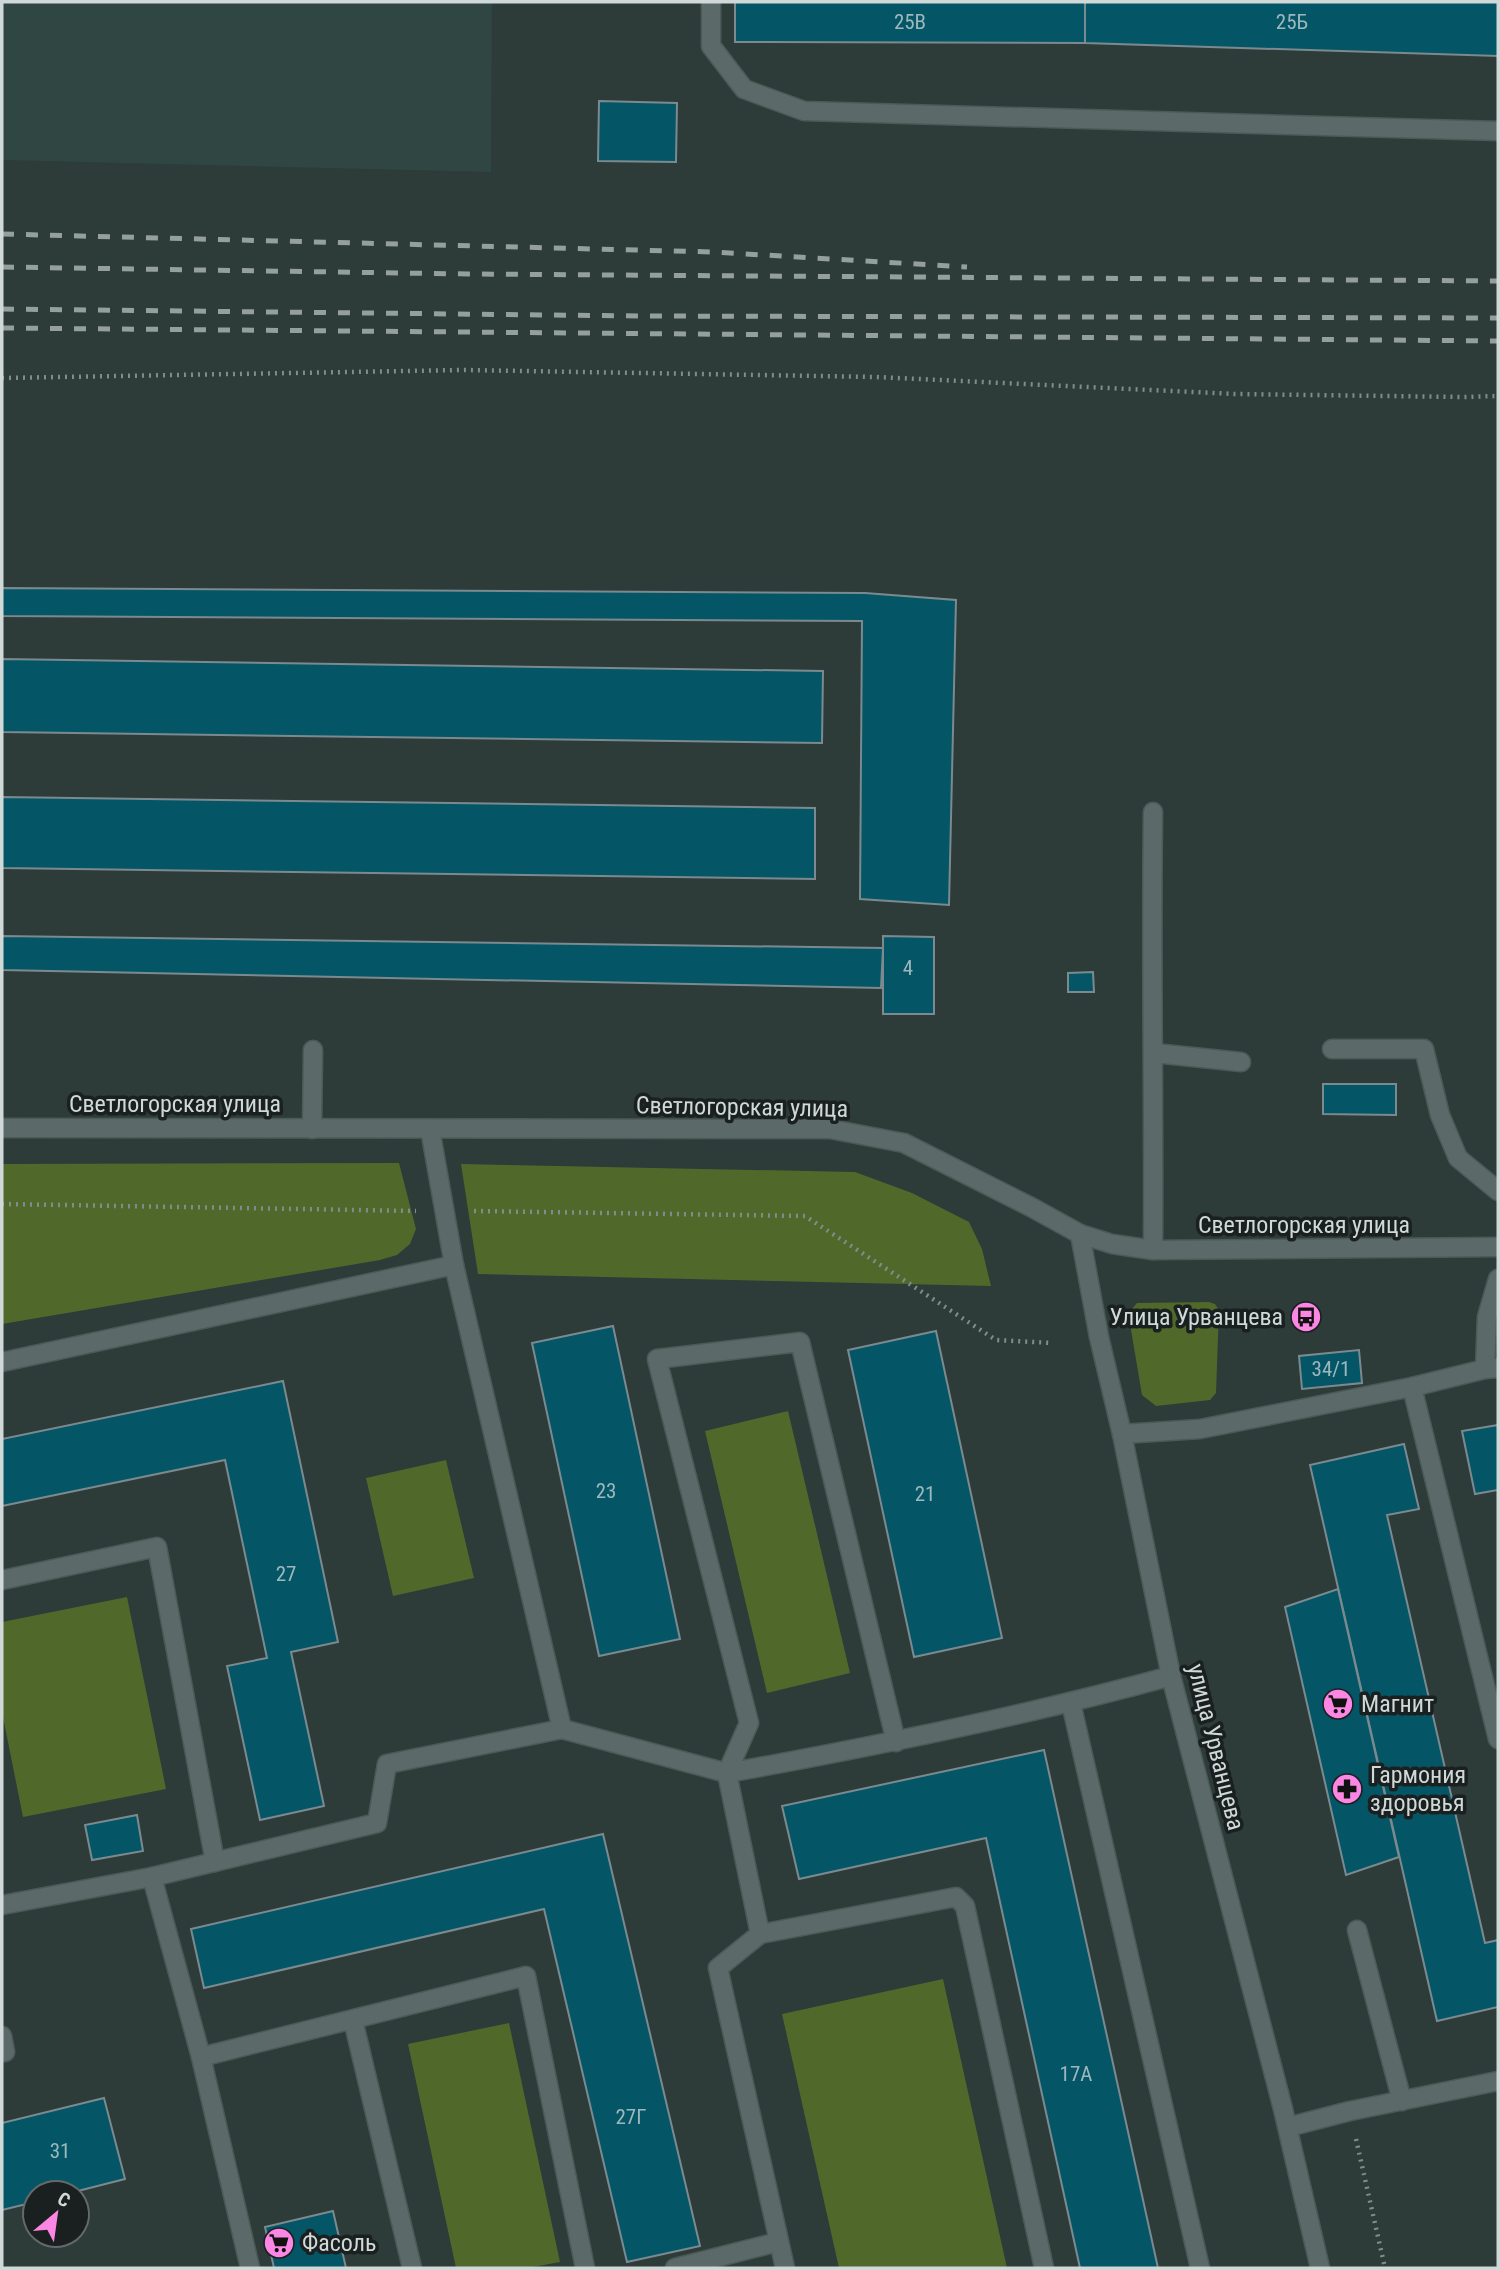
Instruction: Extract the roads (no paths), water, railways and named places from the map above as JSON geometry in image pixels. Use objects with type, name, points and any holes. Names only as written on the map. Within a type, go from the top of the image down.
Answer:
[{"type":"street","points":[[711,2],[711,46],[744,89],[804,111],[1498,131]]},
{"type":"street","points":[[1153,812],[1153,1250]]},
{"type":"street","points":[[1332,1049],[1424,1049],[1440,1115],[1458,1158],[1498,1191]]},
{"type":"street","points":[[312,1129],[313,1050]]},
{"type":"street","points":[[1154,1053],[1241,1062]]},
{"type":"street","name":"Светлогорская улица","points":[[2,1128],[830,1129],[904,1143],[1080,1234],[1112,1244],[1153,1250],[1498,1247]]},
{"type":"street","points":[[430,1129],[454,1265],[562,1729]]},
{"type":"street","name":"улица Урванцева","points":[[1080,1234],[1099,1337],[1122,1434],[1171,1676],[1288,2127],[1320,2268]]},
{"type":"street","points":[[2,1362],[454,1265]]},
{"type":"street","points":[[1122,1434],[1200,1429],[1492,1369],[1487,1317],[1498,1279]]},
{"type":"street","points":[[761,1934],[727,1773],[748,1723],[657,1359],[800,1342],[896,1742]]},
{"type":"street","points":[[1412,1387],[1498,1739]]},
{"type":"street","points":[[2,1580],[158,1547],[215,1861]]},
{"type":"street","points":[[2,1905],[152,1877],[377,1823],[387,1764],[562,1729],[727,1773],[896,1742],[1071,1703],[1171,1676]]},
{"type":"street","points":[[1071,1703],[1200,2268]]},
{"type":"street","points":[[152,1877],[201,2057],[250,2268]]},
{"type":"street","points":[[785,2268],[718,1968],[761,1934],[956,1897],[965,1906],[1044,2268]]},
{"type":"street","points":[[1357,1930],[1402,2101]]},
{"type":"street","points":[[201,2057],[526,1976],[585,2268]]},
{"type":"street","points":[[353,2020],[412,2268]]},
{"type":"street","points":[[1288,2127],[1350,2111],[1498,2081]]},
{"type":"street","points":[[674,2268],[778,2242]]},
{"type":"railway","points":[[2,234],[713,252],[967,267]]},
{"type":"railway","points":[[2,267],[468,274],[1498,281]]},
{"type":"railway","points":[[2,309],[638,316],[1498,318]]},
{"type":"railway","points":[[2,328],[1498,341]]},
{"type":"place","name":"Улица Урванцева","points":[[1306,1317]]},
{"type":"place","name":"Магнит","points":[[1338,1704]]},
{"type":"place","name":"Гармония здоровья","points":[[1347,1789]]},
{"type":"place","name":"Фасоль","points":[[279,2243]]}]
